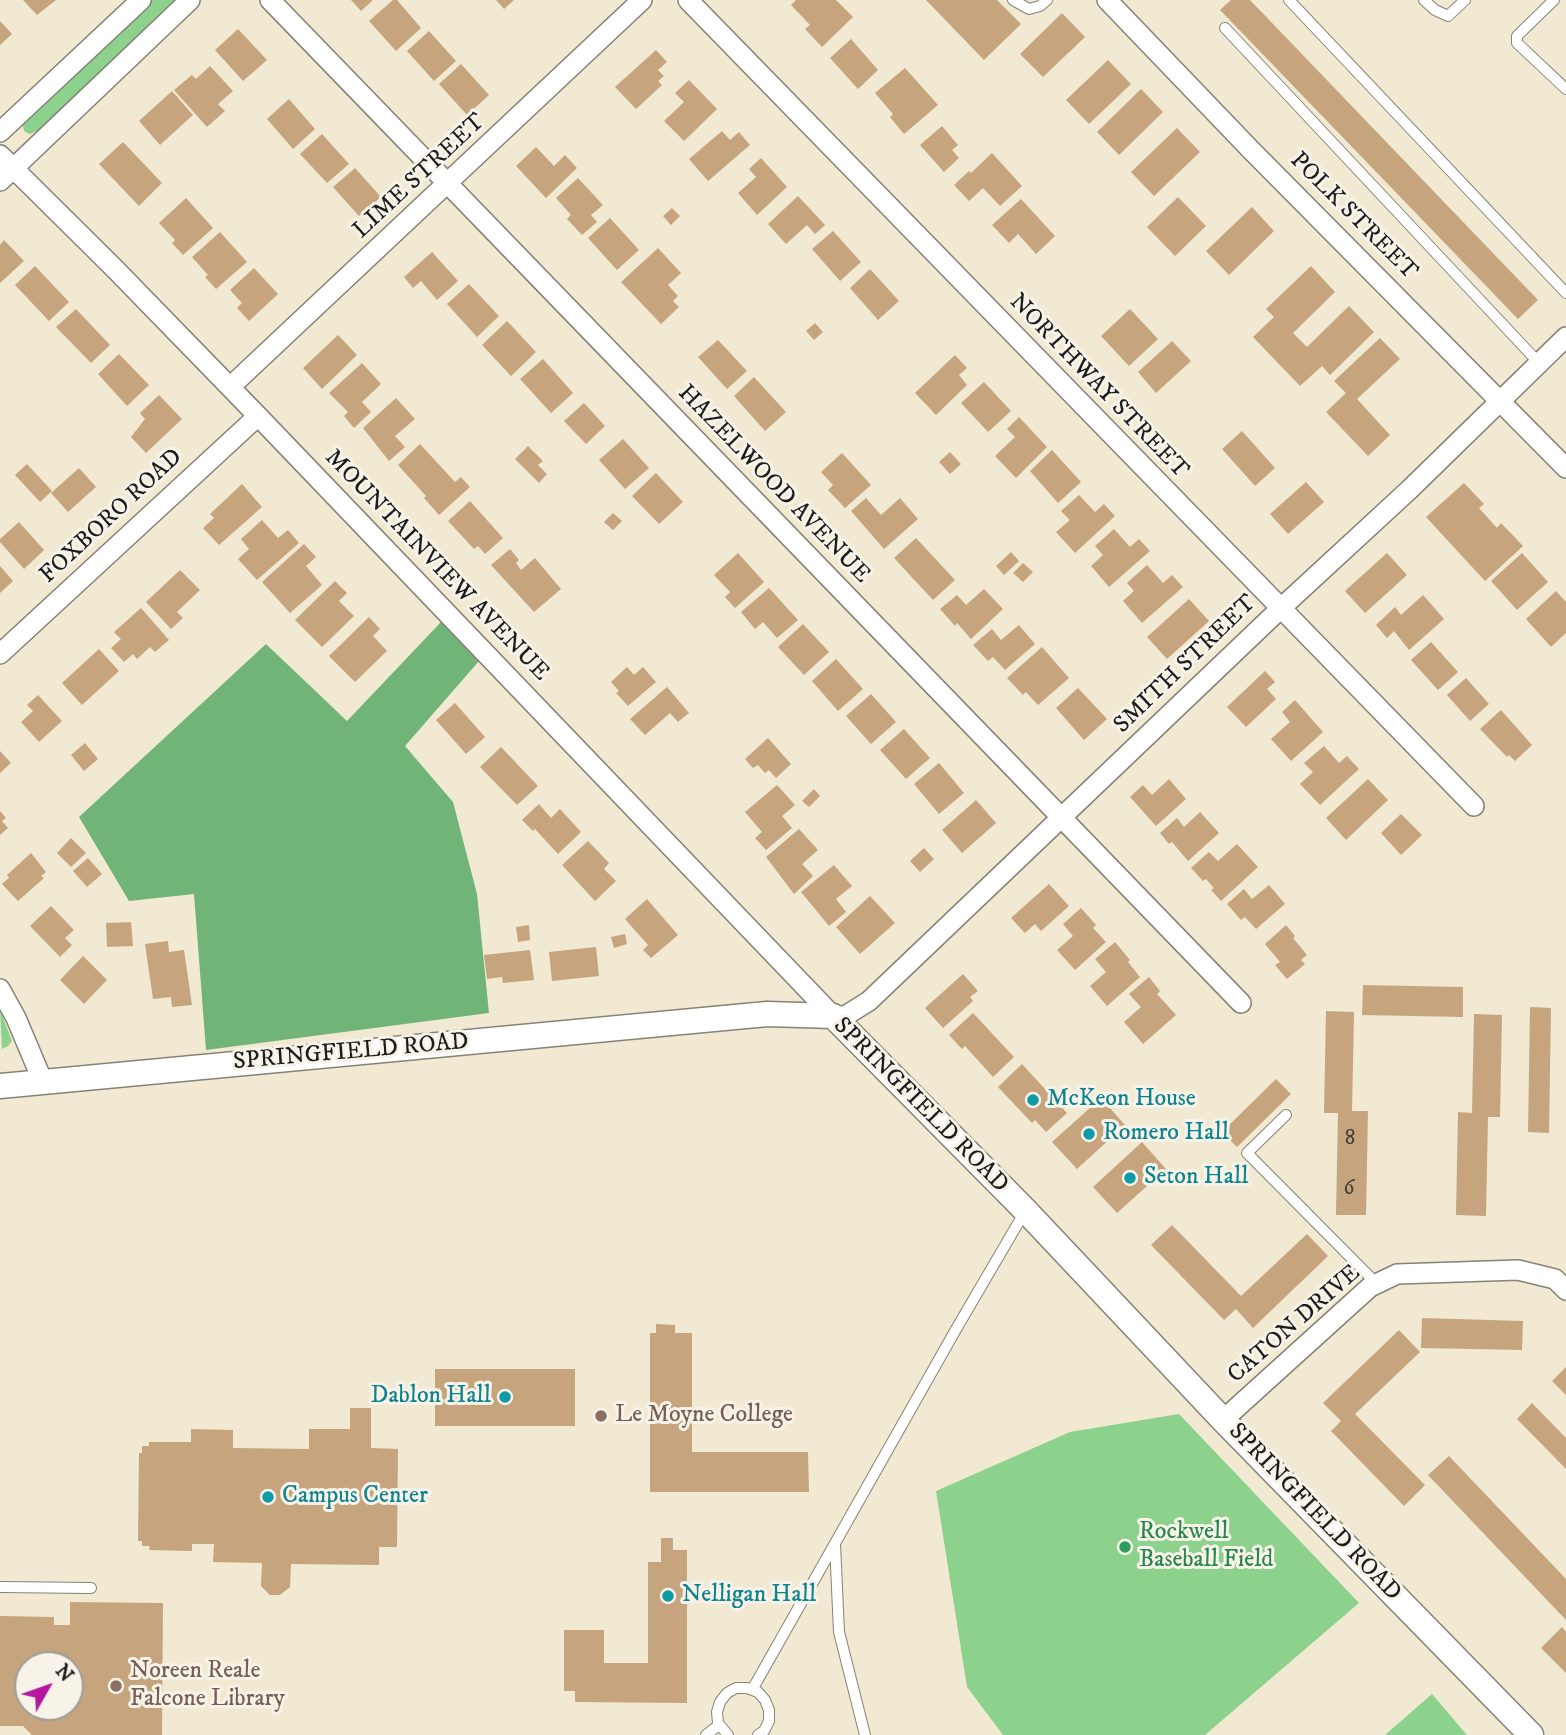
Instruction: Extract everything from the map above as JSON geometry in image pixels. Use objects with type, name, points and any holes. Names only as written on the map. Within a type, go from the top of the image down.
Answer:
[{"type":"street","points":[[0,132],[141,0]]},
{"type":"street","points":[[4,168],[190,0]]},
{"type":"street","name":"HAZELWOOD AVENUE","points":[[270,0],[1241,1003]]},
{"type":"street","name":"LIME STREET","points":[[230,387],[642,0]]},
{"type":"street","name":"NORTHWAY STREET","points":[[688,0],[1474,806]]},
{"type":"street","name":"POLK STREET","points":[[1107,0],[1259,158],[1566,468]]},
{"type":"street","name":"MOUNTAINVIEW AVENUE","points":[[4,168],[116,270],[833,1016]]},
{"type":"street","name":"SMITH STREET","points":[[833,1016],[845,1016],[869,1001],[1280,609],[1409,490],[1566,337]]},
{"type":"street","name":"FOXBORO ROAD","points":[[0,654],[258,416]]},
{"type":"street","points":[[0,989],[16,1018],[43,1082]]},
{"type":"street","name":"SPRINGFIELD ROAD","points":[[0,1086],[767,1014],[833,1016],[1026,1211],[1223,1420],[1531,1735]]},
{"type":"street","name":"CATON DRIVE","points":[[1223,1420],[1370,1287],[1397,1275],[1518,1270],[1555,1279],[1566,1290]]},
{"type":"lane","points":[[1013,0],[1029,9],[1040,6],[1047,0]]},
{"type":"lane","points":[[1289,0],[1566,293]]},
{"type":"lane","points":[[1424,0],[1435,10],[1448,16],[1465,0]]},
{"type":"lane","points":[[1554,0],[1517,36],[1517,43],[1566,89]]},
{"type":"lane","points":[[1224,28],[1539,363]]},
{"type":"lane","points":[[1286,1115],[1247,1153],[1377,1284]]},
{"type":"lane","points":[[752,1690],[1026,1211]]},
{"type":"lane","points":[[835,1544],[839,1632],[865,1735]]},
{"type":"lane","points":[[0,1587],[91,1588]]},
{"type":"lane","points":[[728,1735],[719,1725],[717,1712],[727,1693],[736,1688],[752,1690],[765,1700],[769,1721],[764,1731],[758,1735]]},
{"type":"lane","points":[[706,1735],[719,1725]]},
{"type":"green space","points":[[149,0],[175,0],[39,130],[30,134],[25,132],[21,123]]},
{"type":"green space","points":[[442,621],[479,661],[405,746],[453,802],[477,894],[489,1013],[206,1050],[194,894],[129,901],[79,817],[266,644],[347,721]]},
{"type":"green space","points":[[0,1010],[12,1041],[2,1049]]},
{"type":"green space","name":"Rockwell Baseball Field","points":[[1179,1414],[1359,1603],[1205,1735],[1003,1735],[967,1687],[936,1491],[1070,1432]]},
{"type":"green space","points":[[1432,1694],[1467,1735],[1385,1735]]},
{"type":"building","points":[[23,0],[56,0],[37,15]]},
{"type":"building","points":[[351,0],[373,0],[361,11]]},
{"type":"building","points":[[393,0],[397,0],[421,28],[396,51],[369,21]]},
{"type":"building","points":[[496,0],[514,0],[504,9]]},
{"type":"building","points":[[796,0],[836,0],[853,17],[822,47],[805,29],[810,25],[791,5]]},
{"type":"building","points":[[926,0],[997,0],[1021,24],[984,60]]},
{"type":"building","points":[[1231,0],[1250,0],[1538,300],[1518,319],[1220,10]]},
{"type":"building","points":[[1062,13],[1085,37],[1043,77],[1020,54]]},
{"type":"building","points":[[0,21],[12,34],[0,45]]},
{"type":"building","points":[[238,29],[267,60],[243,81],[215,50]]},
{"type":"building","points":[[429,31],[456,61],[434,81],[407,51]]},
{"type":"building","points":[[851,39],[878,70],[858,89],[830,58]]},
{"type":"building","points":[[656,50],[667,62],[658,70],[664,76],[658,81],[662,85],[636,109],[615,87]]},
{"type":"building","points":[[1108,60],[1131,84],[1089,124],[1066,100]]},
{"type":"building","points":[[461,64],[489,95],[467,115],[439,84]]},
{"type":"building","points":[[210,66],[233,91],[218,104],[225,111],[207,127],[174,90],[192,75],[196,79]]},
{"type":"building","points":[[905,68],[938,105],[904,134],[890,117],[893,114],[875,93]]},
{"type":"building","points":[[689,80],[717,109],[684,141],[664,121],[684,102],[675,93]]},
{"type":"building","points":[[1141,89],[1163,112],[1119,155],[1097,132]]},
{"type":"building","points":[[172,91],[193,115],[160,145],[139,121]]},
{"type":"building","points":[[289,99],[315,129],[293,149],[267,119]]},
{"type":"building","points":[[942,126],[958,145],[952,150],[959,158],[944,172],[920,145]]},
{"type":"building","points":[[1177,128],[1200,152],[1154,196],[1131,172]]},
{"type":"building","points":[[722,131],[730,140],[739,132],[750,145],[708,181],[689,159]]},
{"type":"building","points":[[322,134],[349,164],[327,183],[300,154]]},
{"type":"building","points":[[123,142],[162,183],[139,206],[99,164]]},
{"type":"building","points":[[536,147],[554,166],[565,155],[577,168],[546,198],[516,166]]},
{"type":"building","points":[[992,153],[1022,186],[1000,206],[983,188],[969,201],[954,185]]},
{"type":"building","points":[[761,158],[787,187],[757,215],[738,193],[756,177],[749,169]]},
{"type":"building","points":[[355,168],[381,197],[359,216],[333,187]]},
{"type":"building","points":[[578,178],[603,205],[591,215],[597,222],[582,235],[567,219],[571,215],[556,198]]},
{"type":"building","points":[[798,196],[825,225],[815,234],[807,225],[786,244],[768,224]]},
{"type":"building","points":[[1178,197],[1206,226],[1175,256],[1147,227]]},
{"type":"building","points":[[186,198],[213,228],[183,255],[172,243],[175,240],[159,223]]},
{"type":"building","points":[[1021,199],[1055,236],[1036,254],[1018,234],[1009,243],[992,225]]},
{"type":"building","points":[[1252,207],[1274,231],[1229,275],[1206,251]]},
{"type":"building","points":[[672,208],[680,216],[671,225],[663,216]]},
{"type":"building","points":[[610,218],[639,250],[617,270],[588,238]]},
{"type":"building","points":[[833,231],[861,262],[840,281],[812,249]]},
{"type":"building","points":[[220,232],[247,262],[216,289],[192,257]]},
{"type":"building","points":[[4,240],[24,261],[0,283],[0,245]]},
{"type":"building","points":[[658,248],[681,273],[668,285],[678,296],[673,301],[679,307],[661,324],[621,282]]},
{"type":"building","points":[[432,252],[458,281],[437,300],[421,281],[413,288],[404,277]]},
{"type":"building","points":[[35,266],[69,302],[49,321],[15,285]]},
{"type":"building","points":[[1311,266],[1335,292],[1293,333],[1307,347],[1349,306],[1374,332],[1330,375],[1322,366],[1300,386],[1253,337],[1274,317],[1266,309]]},
{"type":"building","points":[[254,268],[278,294],[249,321],[237,308],[242,303],[230,290]]},
{"type":"building","points":[[870,269],[899,301],[878,320],[850,288]]},
{"type":"building","points":[[469,284],[499,316],[477,337],[447,304]]},
{"type":"building","points":[[76,309],[110,345],[91,363],[56,327]]},
{"type":"building","points":[[1130,309],[1158,339],[1129,366],[1101,336]]},
{"type":"building","points":[[507,321],[536,352],[511,376],[482,345]]},
{"type":"building","points":[[815,323],[823,332],[814,340],[806,331]]},
{"type":"building","points":[[338,335],[357,355],[322,389],[303,368]]},
{"type":"building","points":[[1380,338],[1400,359],[1357,399],[1390,435],[1368,456],[1326,412],[1346,393],[1334,381]]},
{"type":"building","points":[[718,340],[747,371],[727,389],[698,357]]},
{"type":"building","points":[[1172,341],[1191,361],[1156,393],[1138,372]]},
{"type":"building","points":[[119,354],[149,385],[127,406],[98,374]]},
{"type":"building","points":[[955,355],[967,368],[959,375],[967,385],[936,415],[915,393]]},
{"type":"building","points":[[543,359],[573,393],[551,413],[520,379]]},
{"type":"building","points":[[362,363],[381,384],[362,402],[371,412],[354,428],[344,416],[348,412],[329,393]]},
{"type":"building","points":[[754,377],[786,412],[765,431],[734,396]]},
{"type":"building","points":[[984,382],[1011,411],[988,432],[961,403]]},
{"type":"building","points":[[159,395],[182,419],[146,453],[131,437],[145,419],[140,413]]},
{"type":"building","points":[[396,398],[415,419],[395,436],[405,447],[389,461],[363,428]]},
{"type":"building","points":[[584,403],[605,426],[586,444],[564,421]]},
{"type":"building","points":[[1019,417],[1047,447],[1016,478],[995,456],[1015,437],[1007,429]]},
{"type":"building","points":[[1242,431],[1275,468],[1255,486],[1222,449]]},
{"type":"building","points":[[623,439],[649,468],[625,489],[599,460]]},
{"type":"building","points":[[420,444],[455,482],[461,477],[470,487],[439,515],[398,465]]},
{"type":"building","points":[[528,446],[543,461],[538,465],[547,474],[539,483],[515,459]]},
{"type":"building","points":[[1052,450],[1081,482],[1058,503],[1030,471]]},
{"type":"building","points":[[950,452],[961,464],[950,474],[939,462]]},
{"type":"building","points":[[842,453],[871,485],[845,508],[828,490],[833,485],[821,472]]},
{"type":"building","points":[[27,464],[52,491],[40,502],[15,475]]},
{"type":"building","points":[[79,468],[96,487],[68,512],[51,493]]},
{"type":"building","points":[[656,473],[683,502],[659,524],[632,496]]},
{"type":"building","points":[[1306,482],[1324,502],[1288,534],[1270,514]]},
{"type":"building","points":[[1464,483],[1484,504],[1479,508],[1497,528],[1501,523],[1523,546],[1485,581],[1426,517]]},
{"type":"building","points":[[242,484],[262,507],[219,545],[203,528],[214,518],[210,514]]},
{"type":"building","points":[[1079,495],[1095,512],[1104,504],[1115,516],[1075,553],[1056,532],[1070,520],[1061,511]]},
{"type":"building","points":[[866,498],[881,515],[900,498],[918,519],[884,549],[851,511]]},
{"type":"building","points":[[470,501],[503,538],[485,554],[478,546],[474,549],[448,521]]},
{"type":"building","points":[[613,513],[622,521],[613,530],[604,522]]},
{"type":"building","points":[[262,520],[278,538],[288,530],[299,543],[257,580],[238,559],[249,549],[241,539]]},
{"type":"building","points":[[19,522],[44,550],[24,569],[0,542]]},
{"type":"building","points":[[1114,529],[1130,547],[1139,539],[1150,551],[1109,587],[1091,566],[1103,555],[1095,546]]},
{"type":"building","points":[[916,538],[955,580],[933,600],[894,558]]},
{"type":"building","points":[[304,544],[316,557],[306,566],[322,585],[290,613],[262,582]]},
{"type":"building","points":[[510,549],[519,560],[516,563],[521,570],[535,558],[561,589],[534,612],[491,565]]},
{"type":"building","points":[[1011,552],[1019,561],[1004,575],[996,566]]},
{"type":"building","points":[[738,553],[764,582],[735,608],[725,597],[730,592],[714,575]]},
{"type":"building","points":[[1387,553],[1407,575],[1365,613],[1345,591]]},
{"type":"building","points":[[1522,553],[1548,582],[1517,610],[1491,581]]},
{"type":"building","points":[[1023,563],[1033,572],[1023,582],[1013,573]]},
{"type":"building","points":[[1147,565],[1163,583],[1172,575],[1183,587],[1142,623],[1123,601],[1134,591],[1127,583]]},
{"type":"building","points":[[0,566],[13,581],[0,593]]},
{"type":"building","points":[[180,570],[200,590],[177,612],[183,618],[171,629],[146,602]]},
{"type":"building","points":[[335,581],[347,593],[339,601],[354,616],[322,647],[295,620]]},
{"type":"building","points":[[769,588],[798,620],[777,638],[763,622],[755,629],[741,612]]},
{"type":"building","points":[[984,589],[1003,609],[971,639],[940,609],[957,595],[966,605]]},
{"type":"building","points":[[1556,591],[1566,602],[1566,633],[1551,647],[1526,619]]},
{"type":"building","points":[[1423,595],[1444,619],[1409,650],[1394,631],[1387,638],[1376,625],[1395,607],[1401,615]]},
{"type":"building","points":[[1189,599],[1209,621],[1167,659],[1147,637]]},
{"type":"building","points":[[141,608],[169,640],[155,652],[150,647],[137,659],[133,654],[124,662],[111,648],[121,639],[114,632]]},
{"type":"building","points":[[369,617],[380,629],[373,636],[387,651],[355,682],[329,656]]},
{"type":"building","points":[[803,624],[829,652],[804,675],[778,647]]},
{"type":"building","points":[[1019,625],[1035,644],[1005,670],[993,657],[988,661],[973,645],[992,629],[1001,640]]},
{"type":"building","points":[[1431,642],[1458,672],[1438,690],[1411,660]]},
{"type":"building","points":[[1042,647],[1069,678],[1038,705],[1026,692],[1023,695],[1007,678]]},
{"type":"building","points":[[99,649],[119,671],[82,705],[62,683]]},
{"type":"building","points":[[836,659],[863,689],[838,711],[812,681]]},
{"type":"building","points":[[627,667],[634,675],[643,667],[656,682],[628,706],[616,693],[619,691],[611,682]]},
{"type":"building","points":[[1265,671],[1275,682],[1267,689],[1276,699],[1246,727],[1227,707]]},
{"type":"building","points":[[1466,678],[1489,704],[1470,721],[1447,695]]},
{"type":"building","points":[[667,687],[689,713],[678,722],[670,713],[645,735],[630,719]]},
{"type":"building","points":[[1078,688],[1107,719],[1084,740],[1056,708]]},
{"type":"building","points":[[871,694],[896,722],[871,744],[846,716]]},
{"type":"building","points":[[38,695],[62,721],[39,742],[21,722],[33,711],[27,705]]},
{"type":"building","points":[[1295,700],[1323,732],[1291,761],[1271,739],[1290,722],[1282,712]]},
{"type":"building","points":[[455,703],[485,737],[466,754],[436,720]]},
{"type":"building","points":[[1501,710],[1532,745],[1515,761],[1509,755],[1507,757],[1480,729]]},
{"type":"building","points":[[904,729],[930,758],[906,779],[880,750]]},
{"type":"building","points":[[768,738],[791,764],[776,778],[769,770],[765,773],[758,765],[753,768],[745,759]]},
{"type":"building","points":[[85,743],[98,759],[84,771],[71,755]]},
{"type":"building","points":[[1324,746],[1339,763],[1347,756],[1359,769],[1320,805],[1300,784],[1313,772],[1304,763]]},
{"type":"building","points":[[501,747],[538,786],[517,805],[480,767]]},
{"type":"building","points":[[0,751],[11,763],[0,773]]},
{"type":"building","points":[[939,763],[964,793],[939,814],[914,784]]},
{"type":"building","points":[[1169,779],[1186,799],[1156,826],[1130,797],[1143,785],[1152,795]]},
{"type":"building","points":[[1368,779],[1388,800],[1346,840],[1326,818]]},
{"type":"building","points":[[777,785],[795,805],[782,816],[792,828],[766,850],[755,838],[762,832],[745,812]]},
{"type":"building","points":[[814,789],[820,796],[809,807],[802,801]]},
{"type":"building","points":[[976,800],[996,823],[962,853],[942,830]]},
{"type":"building","points":[[539,804],[551,818],[560,809],[581,832],[558,854],[535,829],[533,831],[522,820]]},
{"type":"building","points":[[0,811],[6,818],[2,821],[8,828],[0,835]]},
{"type":"building","points":[[1200,812],[1219,833],[1188,861],[1172,842],[1169,844],[1160,833],[1177,818],[1184,827]]},
{"type":"building","points":[[1401,814],[1422,835],[1401,855],[1381,833]]},
{"type":"building","points":[[799,829],[818,850],[802,864],[813,876],[794,894],[766,857]]},
{"type":"building","points":[[71,838],[86,853],[71,867],[57,853]]},
{"type":"building","points":[[588,841],[609,863],[604,869],[616,881],[595,901],[562,865]]},
{"type":"building","points":[[1237,844],[1258,867],[1221,901],[1206,879],[1203,881],[1191,868],[1209,852],[1218,861]]},
{"type":"building","points":[[924,848],[934,859],[920,872],[910,861]]},
{"type":"building","points":[[31,853],[46,872],[41,876],[44,878],[18,901],[2,884],[9,878],[7,875]]},
{"type":"building","points":[[88,858],[102,874],[87,887],[73,871]]},
{"type":"building","points":[[834,865],[852,886],[836,899],[846,912],[829,926],[801,892]]},
{"type":"building","points":[[1049,884],[1069,906],[1041,931],[1035,924],[1025,933],[1011,918]]},
{"type":"building","points":[[1269,885],[1285,904],[1256,929],[1245,917],[1241,920],[1227,904],[1244,889],[1252,899]]},
{"type":"building","points":[[870,896],[895,923],[860,954],[836,927]]},
{"type":"building","points":[[647,899],[678,935],[651,958],[643,950],[648,945],[625,919]]},
{"type":"building","points":[[51,906],[74,930],[65,938],[72,945],[60,957],[30,926]]},
{"type":"building","points":[[1081,908],[1096,925],[1093,928],[1106,942],[1075,970],[1057,950],[1073,936],[1063,924]]},
{"type":"building","points":[[131,922],[133,946],[107,947],[106,923]]},
{"type":"building","points":[[529,925],[530,940],[518,942],[516,927]]},
{"type":"building","points":[[1286,925],[1307,955],[1301,960],[1305,964],[1287,979],[1275,965],[1280,962],[1265,944]]},
{"type":"building","points":[[625,934],[627,944],[614,948],[611,937]]},
{"type":"building","points":[[168,941],[169,952],[184,950],[192,1005],[172,1007],[171,997],[153,999],[145,944]]},
{"type":"building","points":[[1115,942],[1140,977],[1107,1006],[1090,986],[1106,972],[1095,959]]},
{"type":"building","points":[[596,947],[599,976],[552,981],[549,952]]},
{"type":"building","points":[[530,950],[534,980],[503,983],[502,977],[487,979],[484,955]]},
{"type":"building","points":[[83,956],[107,980],[84,1004],[60,980]]},
{"type":"building","points":[[963,974],[978,991],[970,997],[973,1001],[943,1028],[925,1008]]},
{"type":"building","points":[[1149,977],[1160,991],[1157,994],[1176,1015],[1143,1044],[1124,1022],[1141,1007],[1129,994]]},
{"type":"building","points":[[1363,985],[1463,987],[1463,1017],[1362,1015]]},
{"type":"building","points":[[1530,1007],[1551,1008],[1549,1133],[1528,1132]]},
{"type":"building","points":[[1326,1011],[1354,1012],[1352,1111],[1368,1111],[1366,1215],[1336,1215],[1338,1113],[1324,1113]]},
{"type":"building","points":[[973,1013],[1014,1057],[993,1077],[965,1046],[962,1049],[949,1035]]},
{"type":"building","points":[[1474,1014],[1502,1015],[1500,1117],[1488,1117],[1486,1216],[1456,1215],[1458,1112],[1472,1113]]},
{"type":"building","name":"McKeon House","points":[[1022,1064],[1067,1113],[1046,1132],[1035,1120],[1032,1123],[998,1087]]},
{"type":"building","points":[[1276,1079],[1291,1094],[1237,1147],[1222,1132]]},
{"type":"building","name":"Romero Hall","points":[[1101,1098],[1125,1125],[1077,1169],[1052,1142]]},
{"type":"building","name":"Seton Hall","points":[[1142,1142],[1166,1169],[1117,1213],[1093,1187]]},
{"type":"building","points":[[1172,1225],[1241,1296],[1307,1234],[1328,1256],[1253,1328],[1236,1309],[1224,1320],[1151,1245]]},
{"type":"building","points":[[1422,1318],[1523,1321],[1522,1350],[1421,1348]]},
{"type":"building","points":[[656,1324],[675,1325],[675,1333],[692,1333],[692,1452],[808,1452],[809,1492],[650,1492],[650,1333],[656,1333]]},
{"type":"building","points":[[1399,1330],[1420,1352],[1355,1414],[1425,1485],[1404,1506],[1331,1431],[1341,1421],[1323,1403]]},
{"type":"building","points":[[1566,1367],[1566,1395],[1552,1381]]},
{"type":"building","name":"Dablon Hall","points":[[435,1369],[575,1369],[575,1426],[435,1426]]},
{"type":"building","points":[[1532,1403],[1566,1438],[1566,1469],[1517,1419]]},
{"type":"building","name":"Campus Center","points":[[350,1408],[371,1408],[371,1448],[398,1449],[397,1547],[379,1547],[379,1565],[291,1564],[290,1587],[280,1595],[270,1595],[261,1586],[262,1563],[213,1562],[214,1544],[192,1544],[192,1551],[149,1550],[150,1546],[142,1546],[142,1541],[138,1541],[139,1453],[142,1453],[142,1446],[149,1446],[149,1442],[191,1442],[191,1429],[233,1430],[233,1448],[309,1449],[309,1429],[350,1429]]},
{"type":"building","points":[[1449,1456],[1566,1579],[1566,1620],[1428,1475]]},
{"type":"building","name":"Nelligan Hall","points":[[661,1538],[673,1538],[673,1550],[687,1550],[687,1703],[575,1702],[575,1691],[564,1691],[564,1630],[604,1630],[604,1663],[648,1663],[648,1562],[661,1562]]},
{"type":"building","name":"Noreen Reale Falcone Library","points":[[70,1602],[163,1603],[162,1735],[32,1735],[23,1726],[0,1726],[0,1616],[54,1617],[54,1625],[70,1625]]},
{"type":"building","points":[[1562,1627],[1566,1632],[1566,1673],[1541,1648]]},
{"type":"place","name":"McKeon House","points":[[1033,1100]]},
{"type":"place","name":"Romero Hall","points":[[1089,1134]]},
{"type":"place","name":"Seton Hall","points":[[1130,1178]]},
{"type":"place","name":"Dablon Hall","points":[[505,1397]]},
{"type":"place","name":"Le Moyne College","points":[[601,1416]]},
{"type":"place","name":"Campus Center","points":[[268,1497]]},
{"type":"place","name":"Rockwell Baseball Field","points":[[1125,1547]]},
{"type":"place","name":"Nelligan Hall","points":[[668,1596]]},
{"type":"place","name":"Noreen Reale Falcone Library","points":[[116,1686]]}]
